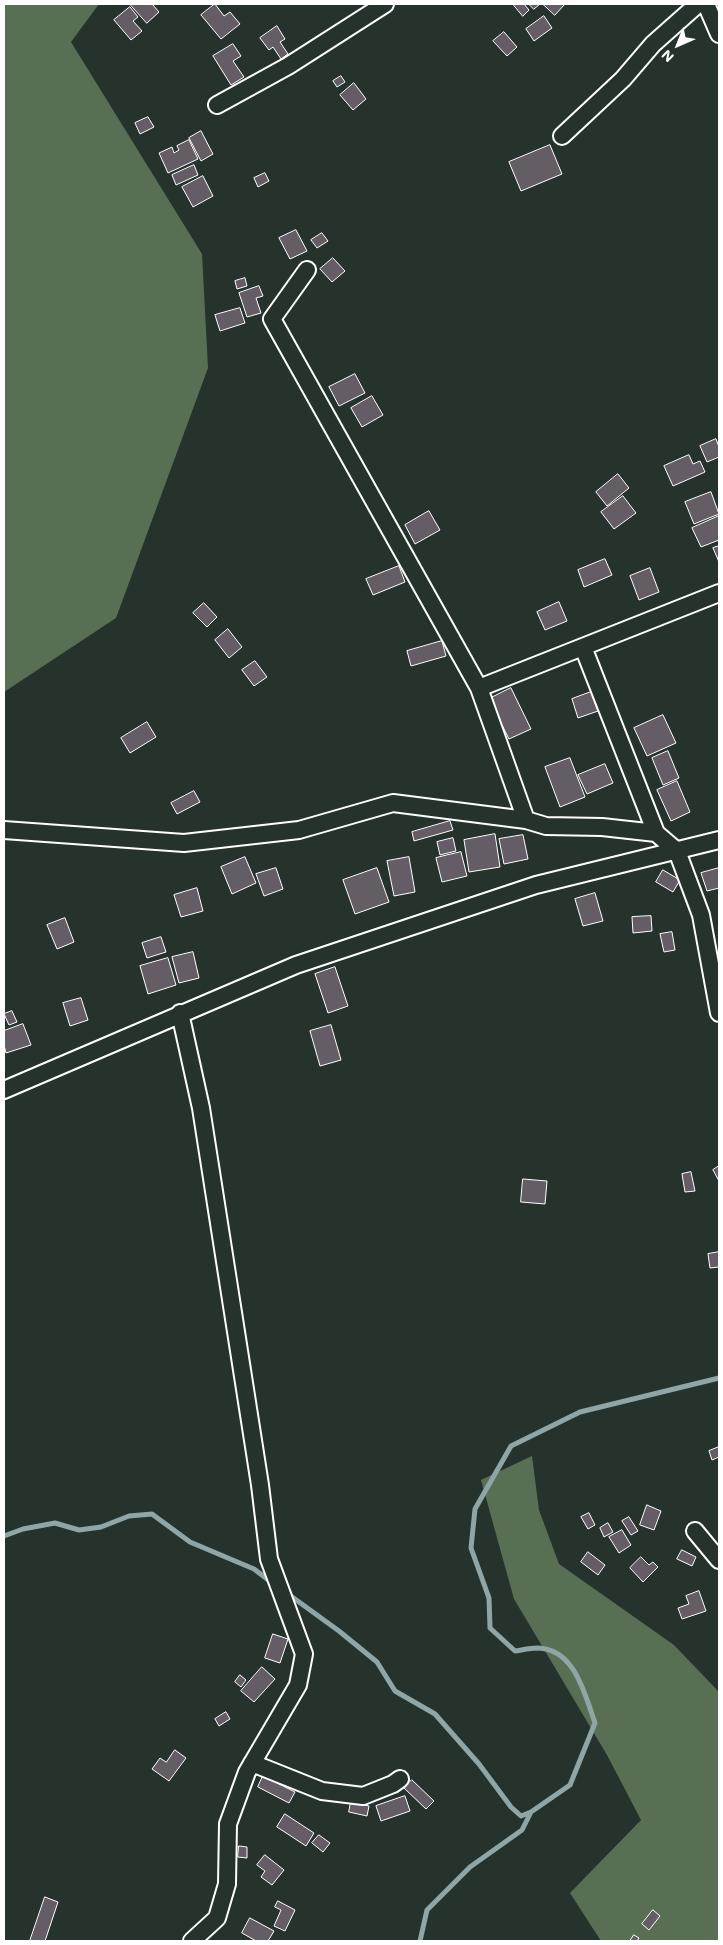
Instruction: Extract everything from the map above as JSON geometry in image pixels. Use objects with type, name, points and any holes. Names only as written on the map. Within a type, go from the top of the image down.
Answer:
[{"type":"street","points":[[217,105],[288,66],[385,4]]},
{"type":"street","points":[[562,136],[623,79],[653,44],[698,4]]},
{"type":"street","points":[[706,4],[719,34]]},
{"type":"street","points":[[307,270],[272,320],[479,688],[526,820]]},
{"type":"street","points":[[479,688],[719,593]]},
{"type":"street","points":[[583,647],[656,834],[677,851],[701,915],[718,1005]]},
{"type":"street","points":[[4,830],[184,843],[299,830],[393,803],[526,820],[546,826],[602,827],[656,834]]},
{"type":"street","points":[[4,1090],[180,1013],[296,965],[536,885],[719,840]]},
{"type":"street","points":[[180,1013],[200,1108],[260,1485],[269,1559],[304,1654],[298,1685],[247,1772],[228,1824],[227,1884],[217,1918],[192,1941]]},
{"type":"street","points":[[695,1531],[719,1560]]},
{"type":"street","points":[[252,1763],[322,1791],[363,1796],[393,1784],[400,1778]]},
{"type":"green space","points":[[4,4],[99,4],[71,42],[202,254],[208,368],[116,618],[4,692]]},
{"type":"green space","points":[[532,1456],[539,1510],[559,1564],[674,1645],[719,1692],[719,1941],[601,1941],[570,1893],[641,1820],[607,1755],[514,1599],[481,1480]]},
{"type":"building","points":[[130,4],[152,4],[159,12],[147,23]]},
{"type":"building","points":[[215,4],[224,16],[230,12],[240,24],[221,39],[201,15]]},
{"type":"building","points":[[513,4],[524,4],[529,10],[523,16]]},
{"type":"building","points":[[529,4],[540,4],[534,9]]},
{"type":"building","points":[[543,4],[565,4],[555,15]]},
{"type":"building","points":[[130,7],[138,17],[133,21],[142,31],[131,40],[114,20]]},
{"type":"building","points":[[544,16],[552,28],[534,41],[526,29]]},
{"type":"building","points":[[277,26],[285,39],[280,42],[288,54],[281,59],[273,47],[269,50],[260,38]]},
{"type":"building","points":[[504,32],[517,47],[507,56],[493,41]]},
{"type":"building","points":[[233,44],[241,56],[233,61],[244,77],[231,85],[213,56]]},
{"type":"building","points":[[341,76],[345,82],[337,87],[333,81]]},
{"type":"building","points":[[354,83],[366,99],[353,110],[340,95]]},
{"type":"building","points":[[148,117],[154,127],[140,134],[135,123]]},
{"type":"building","points":[[201,131],[213,154],[201,161],[189,138]]},
{"type":"building","points":[[189,140],[198,159],[168,173],[159,153],[172,147],[174,153],[179,150],[177,146]]},
{"type":"building","points":[[550,145],[562,174],[521,191],[509,162]]},
{"type":"building","points":[[194,165],[198,175],[176,185],[172,175]]},
{"type":"building","points":[[265,173],[269,181],[258,187],[254,178]]},
{"type":"building","points":[[203,176],[213,196],[193,207],[182,187]]},
{"type":"building","points":[[296,230],[307,251],[290,259],[279,238]]},
{"type":"building","points":[[322,233],[328,241],[317,248],[311,240]]},
{"type":"building","points":[[333,258],[345,271],[332,282],[320,269]]},
{"type":"building","points":[[245,278],[247,286],[237,289],[235,281]]},
{"type":"building","points":[[259,286],[263,296],[256,298],[261,313],[247,317],[239,293]]},
{"type":"building","points":[[240,308],[245,323],[220,331],[215,315]]},
{"type":"building","points":[[355,374],[365,393],[339,406],[329,387]]},
{"type":"building","points":[[372,396],[383,415],[362,427],[351,408]]},
{"type":"building","points":[[716,439],[719,447],[719,457],[707,462],[700,446]]},
{"type":"building","points":[[689,455],[693,464],[700,461],[705,472],[673,486],[664,466]]},
{"type":"building","points":[[618,474],[629,488],[607,506],[596,492]]},
{"type":"building","points":[[711,492],[719,514],[694,524],[685,502]]},
{"type":"building","points":[[623,496],[636,513],[614,529],[601,512]]},
{"type":"building","points":[[429,511],[440,530],[415,544],[405,525]]},
{"type":"building","points":[[719,516],[719,540],[701,547],[692,528]]},
{"type":"building","points":[[719,546],[719,562],[713,548]]},
{"type":"building","points":[[605,559],[612,575],[584,587],[578,570]]},
{"type":"building","points":[[399,566],[405,582],[373,595],[366,579]]},
{"type":"building","points":[[650,568],[659,592],[639,600],[630,576]]},
{"type":"building","points":[[559,602],[567,621],[545,630],[537,612]]},
{"type":"building","points":[[204,603],[217,617],[207,627],[193,613]]},
{"type":"building","points":[[228,629],[242,647],[229,658],[215,640]]},
{"type":"building","points":[[442,641],[446,656],[411,666],[407,651]]},
{"type":"building","points":[[255,661],[267,677],[254,686],[242,670]]},
{"type":"building","points":[[511,688],[531,729],[509,739],[489,699]]},
{"type":"building","points":[[591,692],[598,711],[578,718],[572,699]]},
{"type":"building","points":[[663,715],[676,743],[647,756],[634,728]]},
{"type":"building","points":[[147,722],[156,737],[130,753],[121,738]]},
{"type":"building","points":[[668,751],[679,778],[663,785],[652,758]]},
{"type":"building","points":[[570,758],[585,797],[560,807],[545,767]]},
{"type":"building","points":[[605,764],[613,783],[587,794],[578,775]]},
{"type":"building","points":[[677,781],[690,812],[671,821],[657,790]]},
{"type":"building","points":[[194,791],[200,802],[177,814],[171,803]]},
{"type":"building","points":[[450,821],[453,830],[414,841],[412,832]]},
{"type":"building","points":[[495,834],[500,867],[469,872],[464,840]]},
{"type":"building","points":[[523,835],[528,859],[504,864],[499,839]]},
{"type":"building","points":[[453,838],[456,851],[440,855],[437,842]]},
{"type":"building","points":[[461,852],[467,876],[442,882],[436,858]]},
{"type":"building","points":[[245,857],[256,883],[232,894],[221,867]]},
{"type":"building","points":[[409,857],[415,892],[394,896],[387,861]]},
{"type":"building","points":[[276,868],[283,889],[264,896],[256,874]]},
{"type":"building","points":[[377,868],[389,902],[355,914],[343,880]]},
{"type":"building","points":[[719,868],[719,888],[707,891],[701,873]]},
{"type":"building","points":[[663,870],[680,880],[673,892],[656,882]]},
{"type":"building","points":[[197,888],[203,911],[181,917],[174,895]]},
{"type":"building","points":[[595,893],[603,921],[583,926],[575,899]]},
{"type":"building","points":[[651,916],[652,931],[633,933],[632,917]]},
{"type":"building","points":[[65,918],[74,942],[57,949],[47,925]]},
{"type":"building","points":[[672,932],[675,950],[664,952],[660,934]]},
{"type":"building","points":[[161,937],[166,952],[147,958],[142,943]]},
{"type":"building","points":[[193,952],[199,978],[179,983],[172,957]]},
{"type":"building","points":[[168,958],[176,985],[148,994],[140,966]]},
{"type":"building","points":[[335,967],[348,1006],[328,1013],[315,974]]},
{"type":"building","points":[[81,998],[88,1020],[70,1026],[63,1003]]},
{"type":"building","points":[[12,1011],[17,1022],[9,1025],[4,1014]]},
{"type":"building","points":[[23,1024],[31,1045],[6,1053],[4,1031]]},
{"type":"building","points":[[331,1025],[341,1060],[320,1066],[310,1031]]},
{"type":"building","points":[[719,1166],[719,1181],[713,1170]]},
{"type":"building","points":[[691,1172],[695,1191],[685,1192],[682,1174]]},
{"type":"building","points":[[523,1179],[547,1181],[545,1204],[521,1202]]},
{"type":"building","points":[[719,1252],[719,1267],[710,1268],[708,1254]]},
{"type":"building","points":[[719,1447],[719,1457],[712,1460],[709,1451]]},
{"type":"building","points":[[647,1505],[661,1511],[654,1530],[640,1525]]},
{"type":"building","points":[[589,1513],[595,1525],[588,1529],[581,1517]]},
{"type":"building","points":[[629,1517],[638,1531],[631,1535],[622,1521]]},
{"type":"building","points":[[608,1523],[613,1532],[604,1537],[600,1528]]},
{"type":"building","points":[[622,1530],[631,1545],[619,1553],[609,1537]]},
{"type":"building","points":[[682,1550],[696,1557],[692,1566],[677,1559]]},
{"type":"building","points":[[588,1552],[605,1565],[598,1575],[581,1562]]},
{"type":"building","points":[[641,1557],[649,1565],[653,1562],[658,1567],[643,1582],[630,1568]]},
{"type":"building","points":[[699,1591],[706,1611],[682,1619],[678,1608],[689,1604],[686,1596]]},
{"type":"building","points":[[273,1634],[288,1639],[280,1663],[265,1658]]},
{"type":"building","points":[[262,1667],[275,1679],[254,1702],[241,1691]]},
{"type":"building","points":[[240,1675],[246,1680],[241,1687],[235,1682]]},
{"type":"building","points":[[226,1712],[230,1719],[219,1726],[215,1719]]},
{"type":"building","points":[[175,1750],[186,1758],[169,1781],[152,1769],[160,1758],[166,1762]]},
{"type":"building","points":[[263,1776],[295,1792],[289,1803],[258,1787]]},
{"type":"building","points":[[412,1780],[434,1801],[426,1809],[404,1788]]},
{"type":"building","points":[[405,1796],[410,1811],[381,1821],[376,1806]]},
{"type":"building","points":[[351,1802],[369,1806],[367,1816],[349,1812]]},
{"type":"building","points":[[285,1814],[314,1833],[306,1846],[277,1827]]},
{"type":"building","points":[[319,1835],[330,1843],[323,1852],[312,1843]]},
{"type":"building","points":[[239,1846],[247,1847],[247,1858],[238,1857]]},
{"type":"building","points":[[265,1855],[284,1870],[272,1885],[261,1877],[265,1871],[257,1865]]},
{"type":"building","points":[[45,1897],[58,1902],[45,1941],[30,1941]]},
{"type":"building","points":[[278,1901],[295,1910],[285,1931],[274,1926],[281,1910],[275,1907]]},
{"type":"building","points":[[653,1910],[660,1916],[649,1930],[642,1924]]},
{"type":"building","points":[[250,1918],[274,1931],[268,1941],[256,1941],[242,1933]]},
{"type":"building","points":[[634,1935],[639,1938],[637,1941],[630,1941]]},
{"type":"waterway","points":[[420,1941],[427,1910],[470,1867],[522,1830],[531,1812],[570,1785],[595,1723],[577,1675],[561,1656],[551,1650],[538,1648],[515,1651],[490,1628],[489,1598],[471,1548],[475,1509],[511,1446],[580,1412],[719,1378]]},
{"type":"waterway","points":[[4,1536],[23,1529],[55,1523],[79,1530],[101,1527],[129,1516],[152,1514],[190,1542],[254,1569],[271,1582]]},
{"type":"waterway","points":[[288,1594],[339,1631],[377,1662],[395,1691],[435,1714],[479,1764],[511,1807],[521,1816],[531,1812]]}]
